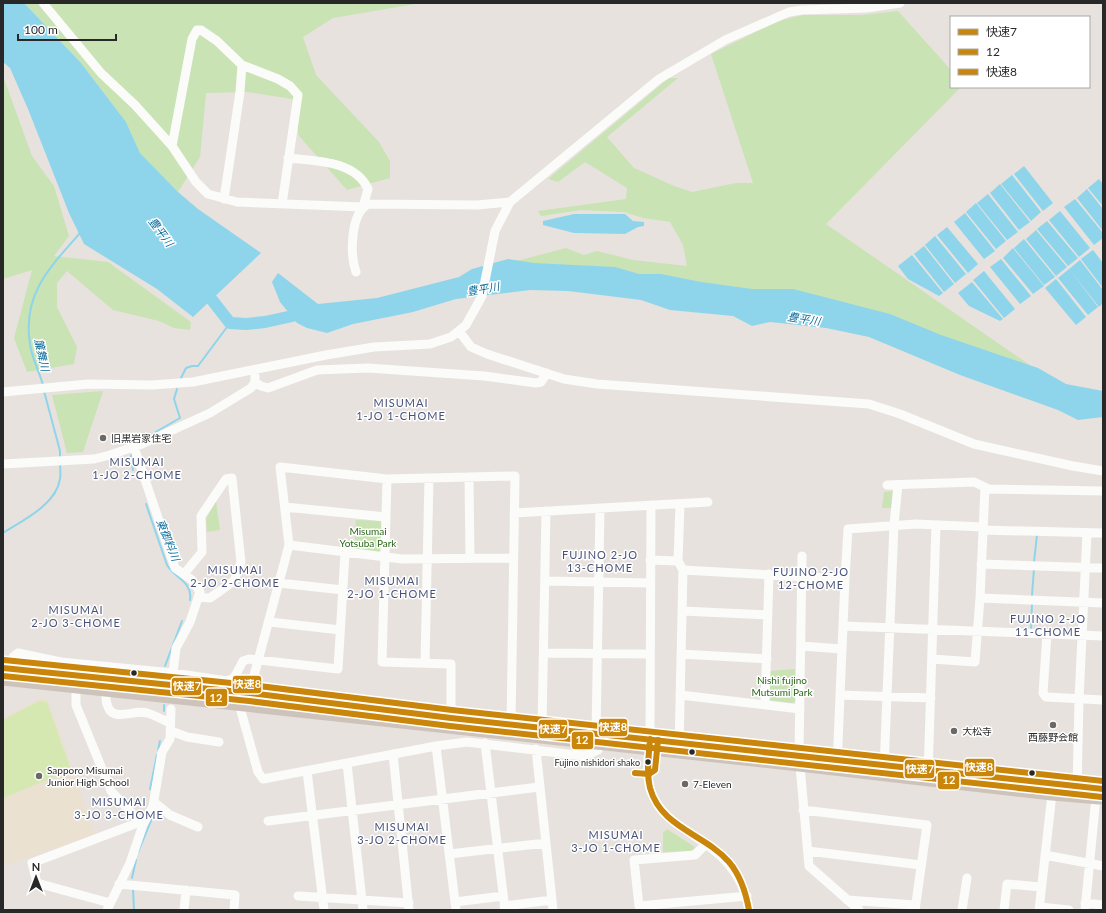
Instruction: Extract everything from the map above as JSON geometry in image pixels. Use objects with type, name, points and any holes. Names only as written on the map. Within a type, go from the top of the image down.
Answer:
[{"type":"highway","points":[[6,674],[108,684],[245,701],[600,737]]},
{"type":"highway","points":[[245,701],[542,727],[650,744],[928,774],[1100,795]]},
{"type":"highway","points":[[928,774],[1052,794],[1077,792]]},
{"type":"street","points":[[42,3],[101,73],[135,105],[172,146],[196,182],[208,194],[238,202],[363,207]]},
{"type":"street","points":[[3,392],[88,384],[173,384],[213,379],[256,371],[308,358],[374,347],[430,344],[446,339],[463,328],[482,296],[495,231],[510,202],[537,182],[659,79],[725,40],[789,12],[802,10],[866,8],[900,3]]},
{"type":"street","points":[[172,146],[192,39],[197,30],[201,30],[209,34],[242,65],[278,79],[290,86],[298,95],[282,204]]},
{"type":"street","points":[[224,199],[240,92],[242,65]]},
{"type":"street","points":[[288,158],[336,165],[351,170],[360,177],[368,188],[363,207]]},
{"type":"street","points":[[356,272],[353,263],[353,236],[358,212],[368,204],[477,205],[510,202]]},
{"type":"street","points":[[463,328],[471,348],[564,379],[597,384],[869,404],[900,414],[974,444],[1073,466],[1103,471]]},
{"type":"street","points":[[255,382],[268,388],[317,370],[368,368],[484,376],[536,383],[541,382],[547,374]]},
{"type":"street","points":[[3,464],[75,460],[110,456],[134,447],[210,412],[251,388],[255,382],[256,371]]},
{"type":"street","points":[[134,447],[175,568],[192,580],[200,592],[190,622],[176,648],[173,673]]},
{"type":"street","points":[[511,724],[515,476],[387,478],[280,467],[289,545],[270,622],[245,701],[258,772],[264,779],[436,746],[467,742],[585,756],[598,750],[600,737],[598,653],[600,508]]},
{"type":"street","points":[[469,477],[470,558]]},
{"type":"street","points":[[184,574],[202,552],[201,516],[226,479],[232,478],[241,562],[234,581],[210,598],[198,597]]},
{"type":"street","points":[[387,478],[382,662],[451,664],[451,718]]},
{"type":"street","points":[[425,663],[429,478]]},
{"type":"street","points":[[887,486],[974,482],[988,489],[1103,491]]},
{"type":"street","points":[[884,770],[891,628],[894,524],[898,485]]},
{"type":"street","points":[[932,659],[975,662],[980,598],[984,487]]},
{"type":"street","points":[[514,513],[708,502]]},
{"type":"street","points":[[679,747],[683,570],[678,561],[680,504]]},
{"type":"street","points":[[651,505],[650,744],[648,781],[656,804],[672,821],[729,862],[747,896],[749,910]]},
{"type":"street","points":[[285,507],[386,517]]},
{"type":"street","points":[[542,727],[546,511]]},
{"type":"street","points":[[837,764],[848,529],[894,524],[1103,533]]},
{"type":"street","points":[[928,774],[936,525]]},
{"type":"street","points":[[1077,792],[1079,698],[1085,602],[1087,533]]},
{"type":"street","points":[[289,545],[384,557],[513,558]]},
{"type":"street","points":[[6,674],[13,657],[18,653],[61,662],[173,673],[227,681],[234,678],[243,661],[249,659],[338,669],[345,553]]},
{"type":"street","points":[[802,556],[803,576],[799,760],[809,866],[859,910]]},
{"type":"street","points":[[650,560],[678,561]]},
{"type":"street","points":[[981,564],[1103,568]]},
{"type":"street","points":[[683,570],[845,579]]},
{"type":"street","points":[[766,705],[769,574]]},
{"type":"street","points":[[545,581],[650,583]]},
{"type":"street","points":[[279,583],[343,590]]},
{"type":"street","points":[[980,598],[1103,603]]},
{"type":"street","points":[[682,611],[768,615]]},
{"type":"street","points":[[270,622],[340,630]]},
{"type":"street","points":[[843,626],[1103,636]]},
{"type":"street","points":[[1047,634],[1043,693],[1046,697],[1103,700]]},
{"type":"street","points":[[801,646],[842,649]]},
{"type":"street","points":[[544,653],[650,654]]},
{"type":"street","points":[[681,654],[767,659]]},
{"type":"street","points":[[76,681],[76,705],[111,791],[142,823]]},
{"type":"street","points":[[108,684],[106,703],[110,712],[114,714],[138,712],[148,713],[187,737],[219,742]]},
{"type":"street","points":[[680,695],[800,709]]},
{"type":"street","points":[[840,695],[931,698]]},
{"type":"street","points":[[142,823],[32,863],[37,882],[108,907],[130,863],[142,823],[154,802],[162,752],[170,739],[171,709]]},
{"type":"street","points":[[485,743],[492,792],[504,908],[552,900]]},
{"type":"street","points":[[436,746],[456,906],[503,896]]},
{"type":"street","points":[[536,750],[553,910]]},
{"type":"street","points":[[298,896],[362,900],[409,906],[397,804],[393,754]]},
{"type":"street","points":[[347,763],[363,910]]},
{"type":"street","points":[[307,771],[324,910]]},
{"type":"street","points":[[268,821],[313,814],[539,787]]},
{"type":"street","points":[[1052,794],[1039,908],[1069,910]]},
{"type":"street","points":[[1100,795],[1089,865],[1085,906],[1103,904]]},
{"type":"street","points":[[154,802],[170,815],[198,827]]},
{"type":"street","points":[[803,810],[927,825],[915,908],[847,900]]},
{"type":"street","points":[[449,854],[498,850],[546,843]]},
{"type":"street","points":[[706,844],[695,855],[634,860],[639,906],[662,907],[747,896]]},
{"type":"street","points":[[808,851],[921,865]]},
{"type":"street","points":[[1045,855],[1089,865],[1103,866]]},
{"type":"street","points":[[962,910],[967,878]]},
{"type":"street","points":[[119,884],[235,895],[234,910]]},
{"type":"street","points":[[1004,910],[1007,884],[1041,887]]},
{"type":"street","points":[[184,910],[186,890]]},
{"type":"shaded area","name":"Sapporo Misumai Junior High School","points":[[40,699],[48,699],[95,834],[3,866],[3,718]]},
{"type":"green space","points":[[24,3],[421,3],[333,18],[303,37],[316,75],[379,142],[390,161],[390,178],[347,190],[299,136],[292,99],[248,92],[206,93],[200,157],[178,192],[140,153],[126,122],[81,63]]},
{"type":"green space","points":[[898,11],[950,69],[950,88],[960,88],[826,224],[1034,368],[844,309],[498,266],[566,248],[584,255],[597,251],[633,260],[687,266],[683,245],[670,222],[643,218],[624,212],[581,210],[541,216],[538,211],[626,199],[627,188],[585,162],[558,182],[548,179],[669,78],[678,78],[607,137],[634,168],[674,186],[692,192],[736,183],[753,183],[711,54],[778,21],[803,15],[862,15]]},
{"type":"green space","points":[[3,76],[32,156],[54,186],[69,236],[54,256],[108,262],[191,322],[190,330],[174,328],[159,321],[113,310],[67,271],[57,283],[57,307],[77,347],[74,364],[27,372],[14,338],[32,270],[3,279]]},
{"type":"green space","points":[[103,391],[83,452],[67,453],[52,395]]},
{"type":"green space","points":[[893,491],[892,508],[882,508],[884,492]]},
{"type":"green space","points":[[216,501],[220,530],[207,532],[206,519]]},
{"type":"green space","name":"Misumai Yotsuba Park","points":[[356,520],[380,521],[382,525],[380,551],[378,553],[354,548]]},
{"type":"green space","name":"Nishi fujino Mutsumi Park","points":[[795,669],[795,701],[792,703],[769,700],[770,671]]},
{"type":"green space","points":[[39,701],[47,702],[71,770],[3,798],[3,720]]},
{"type":"green space","points":[[667,829],[695,847],[691,851],[663,852],[663,833]]},
{"type":"water","points":[[3,3],[24,3],[81,63],[126,122],[140,153],[178,192],[198,209],[261,253],[193,317],[157,289],[84,244],[69,213],[28,109],[10,68],[3,62]]},
{"type":"water","points":[[1024,166],[1053,203],[1043,211],[1014,174]]},
{"type":"water","points":[[1012,175],[1041,212],[1031,221],[1001,184]]},
{"type":"water","points":[[1099,179],[1103,184],[1103,206],[1088,188]]},
{"type":"water","points":[[1000,184],[1030,222],[1019,230],[990,193]]},
{"type":"water","points":[[1087,189],[1103,209],[1103,231],[1077,198]]},
{"type":"water","points":[[988,194],[1018,232],[1007,240],[977,203]]},
{"type":"water","points":[[1075,199],[1103,233],[1103,238],[1094,245],[1064,207]]},
{"type":"water","points":[[976,203],[1006,241],[996,249],[966,212]]},
{"type":"water","points":[[1060,211],[1090,248],[1079,257],[1049,220]]},
{"type":"water","points":[[965,213],[995,251],[984,259],[954,222]]},
{"type":"water","points":[[574,214],[625,214],[633,221],[644,222],[644,226],[638,227],[625,234],[574,233],[543,225],[543,221]]},
{"type":"water","points":[[1047,221],[1078,258],[1068,266],[1037,229]]},
{"type":"water","points":[[947,227],[978,264],[968,273],[937,235]]},
{"type":"water","points":[[1036,230],[1067,267],[1056,276],[1026,239]]},
{"type":"water","points":[[935,236],[966,274],[955,283],[925,245]]},
{"type":"water","points":[[1024,239],[1055,277],[1044,285],[1014,248]]},
{"type":"water","points":[[924,246],[954,284],[944,292],[914,254]]},
{"type":"water","points":[[1013,248],[1044,286],[1033,294],[1003,258]]},
{"type":"water","points":[[1093,250],[1103,263],[1103,288],[1081,259]]},
{"type":"water","points":[[912,255],[943,293],[939,296],[908,279],[898,266]]},
{"type":"water","points":[[508,259],[534,263],[615,267],[639,274],[661,274],[701,282],[752,289],[793,289],[890,314],[941,335],[1038,368],[1066,384],[1103,391],[1103,417],[1078,420],[1058,410],[960,375],[869,337],[826,328],[770,322],[752,326],[733,316],[670,310],[641,300],[568,291],[530,290],[456,299],[413,312],[353,324],[327,333],[307,328],[297,323],[280,302],[272,282],[278,273],[318,304],[377,298],[459,277],[472,269]]},
{"type":"water","points":[[1001,259],[1031,296],[1020,304],[990,267]]},
{"type":"water","points":[[1080,260],[1103,290],[1103,303],[1099,307],[1069,269]]},
{"type":"water","points":[[1069,269],[1098,307],[1088,315],[1058,278]]},
{"type":"water","points":[[984,271],[1015,309],[1004,318],[973,280]]},
{"type":"water","points":[[1056,279],[1086,317],[1076,325],[1045,288]]},
{"type":"water","points":[[972,282],[1003,319],[1000,321],[969,306],[958,293]]},
{"type":"waterway","name":"簾舞川","points":[[43,385],[32,355],[30,344],[30,310],[34,296],[41,282],[59,257],[81,232]]},
{"type":"waterway","name":"豊平川","points":[[202,287],[230,323],[246,324],[265,322],[306,313]]},
{"type":"waterway","name":"東御料川","points":[[181,378],[186,368],[198,366],[230,323]]},
{"type":"waterway","name":"東御料川","points":[[140,441],[180,418],[174,399],[177,389]]},
{"type":"waterway","name":"簾舞川","points":[[44,391],[60,451],[60,459]]},
{"type":"waterway","name":"東御料川","points":[[133,453],[131,456],[133,470]]},
{"type":"waterway","name":"簾舞川","points":[[3,533],[38,511],[52,497],[60,479],[60,463]]},
{"type":"waterway","name":"東御料川","points":[[146,504],[167,565],[186,584],[189,589],[190,600]]},
{"type":"waterway","points":[[1034,562],[1037,535]]},
{"type":"waterway","points":[[1032,595],[1034,569]]},
{"type":"waterway","points":[[1031,630],[1032,603]]},
{"type":"waterway","name":"東御料川","points":[[165,666],[182,621]]},
{"type":"waterway","name":"東御料川","points":[[164,705],[164,711]]},
{"type":"waterway","name":"東御料川","points":[[158,751],[160,741]]},
{"type":"waterway","name":"東御料川","points":[[150,789],[157,755]]},
{"type":"waterway","name":"東御料川","points":[[138,852],[155,811]]},
{"type":"waterway","name":"東御料川","points":[[132,878],[136,860]]},
{"type":"waterway","name":"東御料川","points":[[133,889],[134,910]]},
{"type":"transit line","name":"快速8","points":[[4,660],[251,685],[452,710],[1103,781]]},
{"type":"transit line","name":"快速7","points":[[3,668],[250,693],[451,718],[1103,789]]},
{"type":"transit line","name":"12","points":[[3,676],[249,701],[450,726],[1102,797]]},
{"type":"transit line","name":"快速7","points":[[650,739],[648,776],[650,788],[656,802],[674,822],[708,844],[729,862],[742,884],[749,910]]},
{"type":"transit line","name":"12","points":[[635,773],[649,774],[655,770],[658,740]]},
{"type":"place","name":"旧黒岩家住宅","points":[[103,438]]},
{"type":"place","name":"西藤野会館","points":[[1053,725]]},
{"type":"place","name":"大松寺","points":[[954,731]]},
{"type":"place","name":"Fujino nishidori shako","points":[[648,762]]},
{"type":"place","name":"Sapporo Misumai Junior High School","points":[[39,776]]},
{"type":"place","name":"7-Eleven","points":[[685,784]]},
{"type":"district","name":"MISUMAI 1-JO 1-CHOME","points":[[401,409]]},
{"type":"district","name":"MISUMAI 1-JO 2-CHOME","points":[[137,468]]},
{"type":"district","name":"FUJINO 2-JO 13-CHOME","points":[[600,561]]},
{"type":"district","name":"MISUMAI 2-JO 2-CHOME","points":[[235,576]]},
{"type":"district","name":"FUJINO 2-JO 12-CHOME","points":[[811,578]]},
{"type":"district","name":"MISUMAI 2-JO 1-CHOME","points":[[392,587]]},
{"type":"district","name":"MISUMAI 2-JO 3-CHOME","points":[[76,616]]},
{"type":"district","name":"FUJINO 2-JO 11-CHOME","points":[[1048,625]]},
{"type":"district","name":"MISUMAI 3-JO 3-CHOME","points":[[119,808]]},
{"type":"district","name":"MISUMAI 3-JO 2-CHOME","points":[[402,833]]},
{"type":"district","name":"MISUMAI 3-JO 1-CHOME","points":[[616,841]]}]
